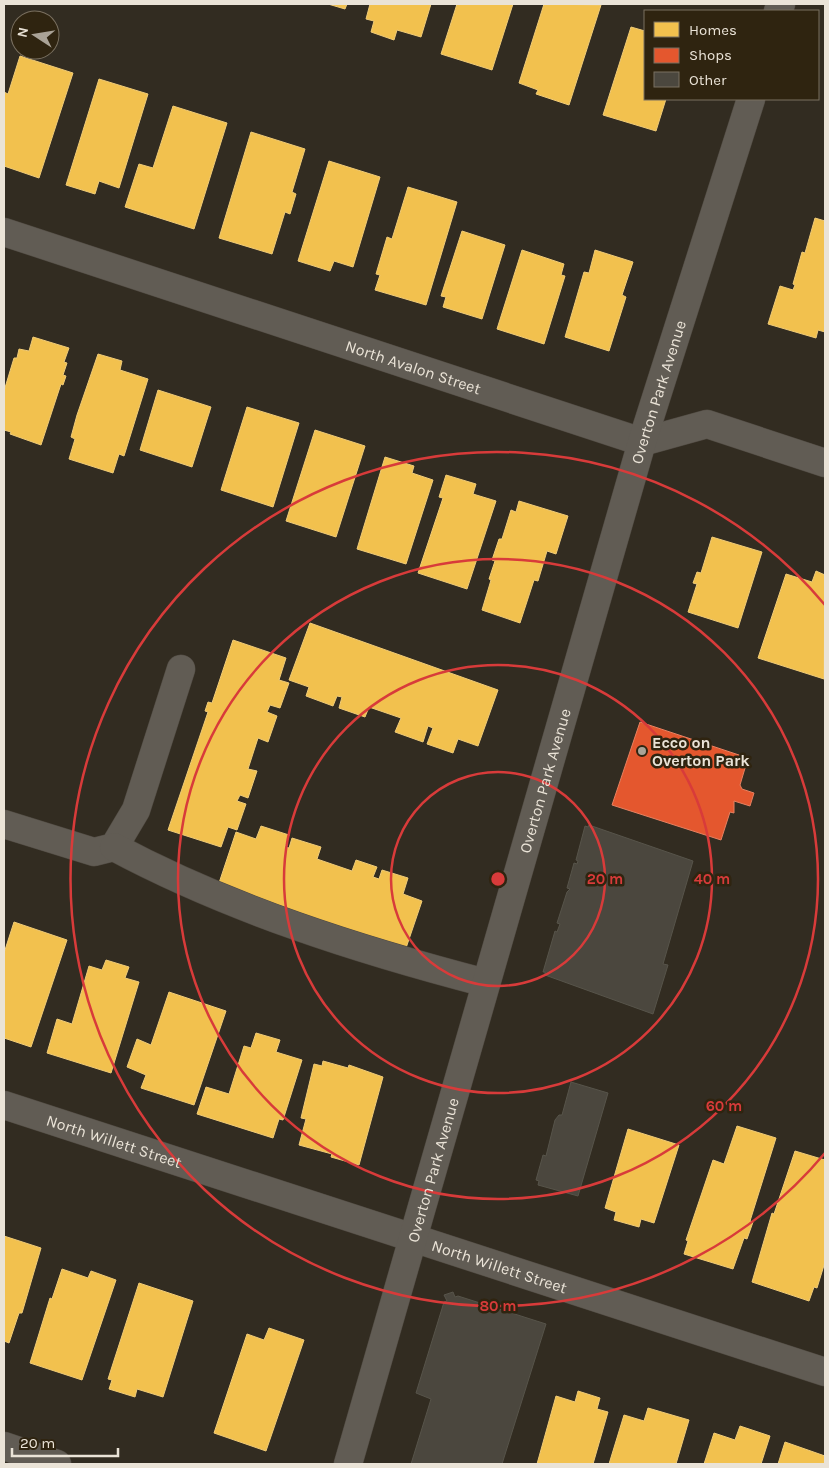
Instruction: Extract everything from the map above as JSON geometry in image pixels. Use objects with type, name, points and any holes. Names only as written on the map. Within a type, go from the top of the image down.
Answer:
[{"type":"street","name":"Overton Park Avenue","points":[[348,1464],[642,442],[751,100]]},
{"type":"street","name":"North Avalon Street","points":[[4,232],[642,442]]},
{"type":"street","points":[[642,442],[707,424],[825,463]]},
{"type":"street","points":[[114,847],[136,810],[182,669]]},
{"type":"street","points":[[4,824],[94,852],[114,847],[219,898],[407,963],[486,983]]},
{"type":"street","name":"North Willett Street","points":[[4,1104],[412,1239],[458,1252],[825,1372]]},
{"type":"street","points":[[4,1446],[58,1464]]},
{"type":"building: Homes","points":[[328,4],[347,4],[345,9]]},
{"type":"building: Homes","points":[[370,4],[431,4],[421,37],[397,30],[394,40],[371,32],[374,21],[366,19]]},
{"type":"building: Homes","points":[[457,4],[513,4],[492,70],[441,54]]},
{"type":"building: Homes","points":[[544,4],[601,5],[569,105],[536,94],[538,90],[519,83]]},
{"type":"building: Homes","points":[[631,27],[644,31],[644,100],[666,100],[656,131],[603,115]]},
{"type":"building: Homes","points":[[19,60],[32,60],[73,73],[39,178],[4,166],[4,92],[8,94]]},
{"type":"building: Homes","points":[[99,79],[148,94],[119,188],[99,181],[95,194],[66,185]]},
{"type":"building: Homes","points":[[173,106],[227,123],[194,229],[125,207],[139,164],[153,168]]},
{"type":"building: Homes","points":[[251,132],[305,149],[292,192],[296,194],[290,214],[285,212],[272,254],[219,238]]},
{"type":"building: Homes","points":[[329,161],[380,177],[353,267],[334,261],[330,271],[298,261]]},
{"type":"building: Homes","points":[[408,187],[457,202],[426,305],[375,290],[380,275],[376,274],[387,237],[392,239]]},
{"type":"building: Homes","points":[[815,218],[825,221],[825,332],[818,330],[816,338],[768,324],[780,286],[793,290],[802,252],[805,253]]},
{"type":"building: Homes","points":[[462,231],[505,245],[482,319],[443,307],[446,297],[441,296]]},
{"type":"building: Homes","points":[[522,250],[564,264],[561,275],[565,276],[544,344],[497,329]]},
{"type":"building: Homes","points":[[595,250],[633,262],[622,295],[626,297],[609,351],[565,337],[584,272],[589,273]]},
{"type":"building: Homes","points":[[33,337],[69,348],[64,362],[67,363],[63,375],[66,376],[63,385],[61,384],[41,445],[4,430],[4,391],[14,358],[17,358],[19,349],[29,351]]},
{"type":"building: Homes","points":[[98,354],[122,361],[120,370],[148,379],[124,456],[119,454],[113,473],[69,459],[75,439],[71,437],[77,415]]},
{"type":"building: Homes","points":[[158,390],[211,407],[192,467],[140,450]]},
{"type":"building: Homes","points":[[247,407],[299,423],[273,507],[221,490]]},
{"type":"building: Homes","points":[[315,430],[365,446],[336,537],[286,521]]},
{"type":"building: Homes","points":[[385,457],[414,466],[412,473],[433,480],[406,564],[357,549]]},
{"type":"building: Homes","points":[[446,475],[476,484],[473,494],[496,501],[467,589],[418,573],[443,498],[439,497]]},
{"type":"building: Homes","points":[[519,501],[568,516],[556,554],[547,551],[538,581],[534,580],[520,623],[482,610],[495,561],[492,560],[499,539],[502,539],[511,510],[516,512]]},
{"type":"building: Homes","points":[[712,537],[762,552],[738,628],[688,612],[697,584],[693,583],[697,572],[701,573]]},
{"type":"building: Homes","points":[[816,571],[825,575],[824,679],[758,658],[786,574],[812,582]]},
{"type":"building: Homes","points":[[310,623],[498,690],[478,746],[458,739],[453,753],[427,744],[433,728],[428,726],[423,742],[395,732],[401,718],[369,707],[365,717],[339,708],[342,697],[337,696],[333,706],[306,696],[309,687],[289,680]]},
{"type":"building: Homes","points":[[233,640],[286,658],[279,680],[289,683],[280,708],[270,705],[267,712],[277,716],[268,742],[258,738],[248,769],[257,771],[248,798],[240,795],[237,801],[246,804],[237,830],[228,827],[221,847],[168,830],[208,712],[205,711],[208,702],[212,703]]},
{"type":"building: Homes","points":[[261,826],[289,835],[285,847],[289,848],[292,838],[321,847],[317,859],[352,871],[356,860],[377,867],[373,877],[379,879],[382,870],[408,878],[403,894],[422,901],[405,951],[217,889],[236,832],[256,839]]},
{"type":"building: Homes","points":[[14,922],[67,940],[31,1047],[4,1038],[4,953]]},
{"type":"building: Homes","points":[[106,960],[129,967],[125,978],[139,982],[111,1073],[47,1053],[57,1019],[72,1024],[89,966],[102,970]]},
{"type":"building: Homes","points":[[169,992],[226,1011],[194,1105],[141,1088],[146,1075],[127,1067],[137,1039],[151,1045]]},
{"type":"building: Homes","points":[[256,1033],[280,1040],[276,1052],[302,1060],[283,1120],[279,1119],[273,1138],[197,1114],[206,1087],[229,1094],[244,1046],[251,1048]]},
{"type":"building: Homes","points":[[323,1061],[348,1068],[349,1065],[383,1077],[359,1165],[331,1157],[332,1154],[299,1145],[306,1119],[301,1118],[314,1064],[322,1066]]},
{"type":"building: Homes","points":[[737,1126],[776,1138],[750,1221],[753,1222],[747,1239],[744,1238],[733,1269],[684,1254],[688,1241],[686,1240],[713,1160],[724,1164]]},
{"type":"building: Homes","points":[[628,1129],[679,1145],[654,1223],[641,1219],[639,1227],[614,1220],[616,1212],[605,1208]]},
{"type":"building: Homes","points":[[795,1151],[825,1160],[825,1262],[817,1288],[814,1287],[809,1301],[752,1282],[772,1213],[774,1214]]},
{"type":"building: Homes","points":[[4,1236],[41,1248],[22,1313],[19,1313],[9,1343],[4,1341]]},
{"type":"building: Homes","points":[[62,1269],[88,1278],[91,1271],[116,1280],[82,1380],[30,1363],[50,1298],[52,1299]]},
{"type":"building: Homes","points":[[139,1283],[193,1301],[163,1397],[137,1389],[135,1397],[109,1389],[112,1380],[108,1379]]},
{"type":"building: Homes","points":[[269,1328],[304,1340],[266,1451],[214,1433],[247,1334],[264,1340]]},
{"type":"building: Homes","points":[[578,1391],[600,1398],[597,1409],[608,1412],[593,1464],[537,1464],[556,1396],[575,1402]]},
{"type":"building: Homes","points":[[648,1408],[689,1420],[676,1464],[609,1464],[624,1415],[644,1421]]},
{"type":"building: Homes","points":[[740,1426],[770,1436],[761,1464],[704,1464],[714,1433],[735,1440]]},
{"type":"building: Homes","points":[[785,1442],[825,1456],[825,1464],[778,1464]]},
{"type":"building: Shops","points":[[640,722],[748,758],[740,785],[742,789],[754,793],[750,806],[734,801],[734,813],[730,812],[721,840],[612,805]]},
{"type":"building: Other","points":[[589,825],[693,861],[663,964],[668,965],[653,1014],[545,975],[545,972],[543,972],[555,931],[557,932],[560,924],[557,923],[567,892],[570,889],[567,888],[574,863],[577,864],[578,861],[576,860],[585,826],[588,827]]},
{"type":"building: Other","points":[[571,1082],[608,1093],[578,1196],[538,1185],[539,1181],[536,1180],[543,1155],[546,1156],[555,1120],[559,1115],[562,1115]]},
{"type":"building: Other","points":[[453,1292],[455,1297],[458,1296],[546,1324],[502,1464],[411,1464],[431,1399],[416,1393],[444,1302],[447,1301],[444,1295]]},
{"type":"place","name":"Ecco on Overton Park","points":[[642,751]]}]
